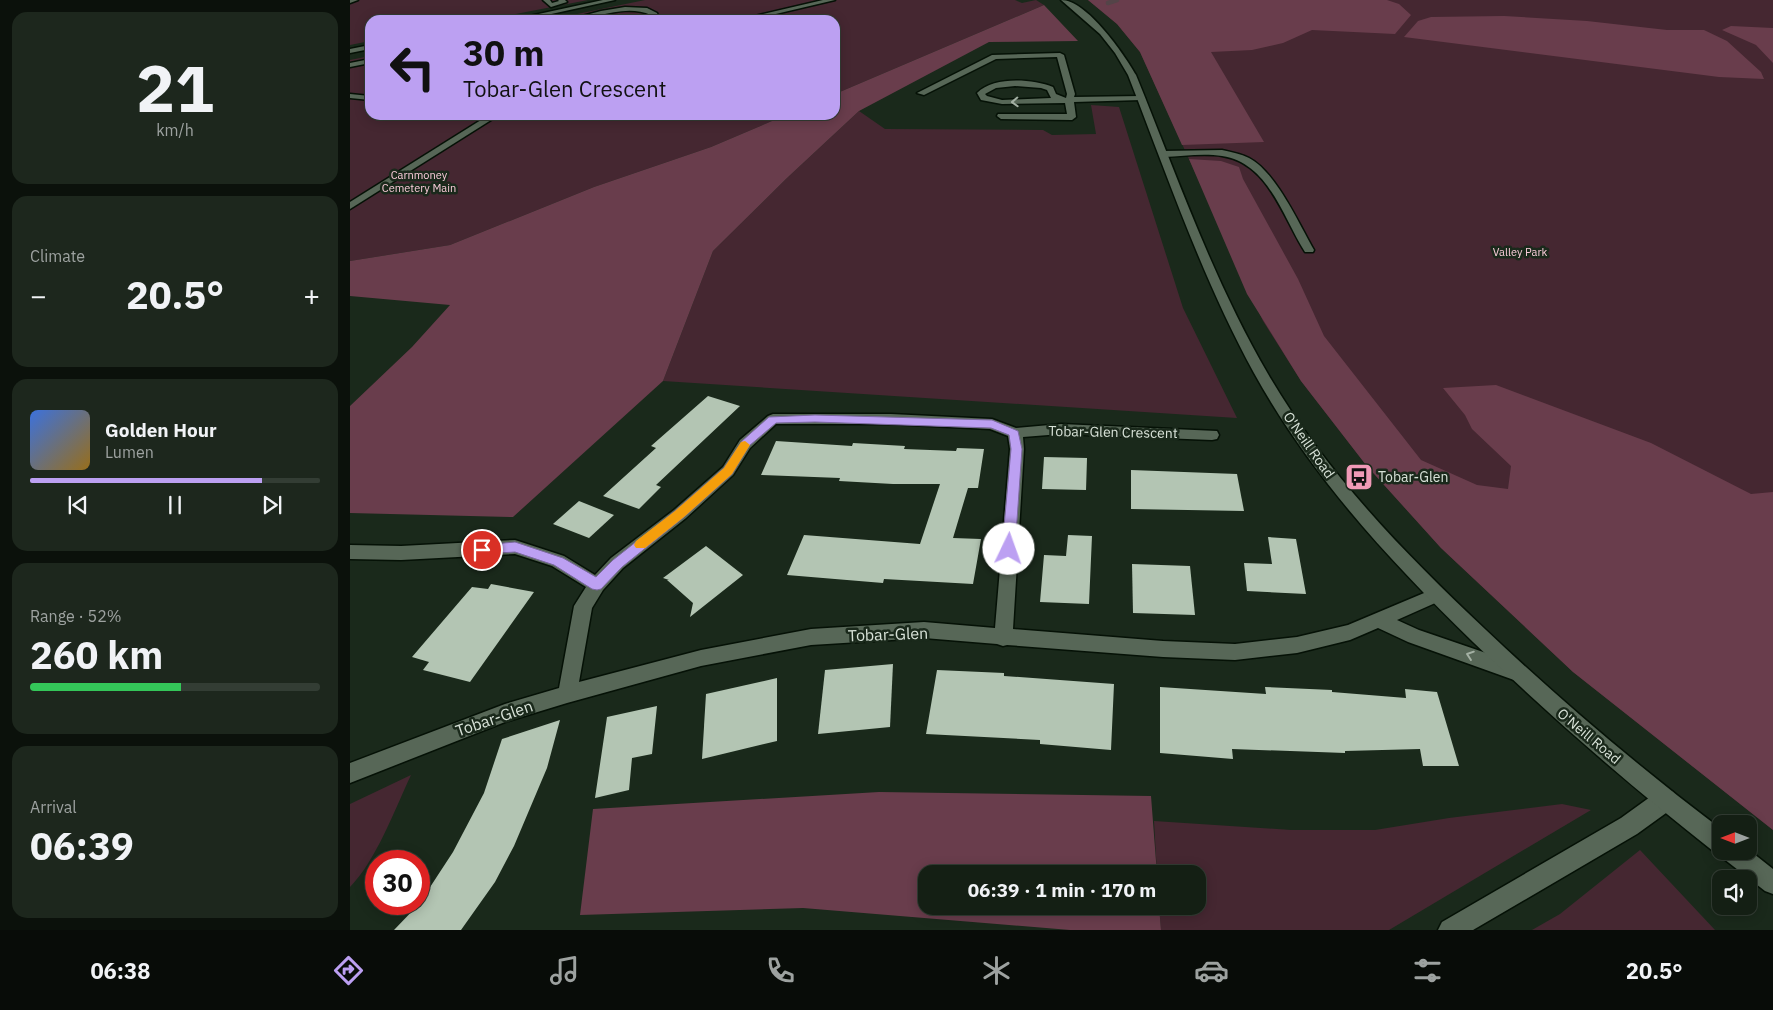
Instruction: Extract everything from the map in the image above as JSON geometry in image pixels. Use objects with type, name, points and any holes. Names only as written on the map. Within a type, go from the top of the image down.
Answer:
[{"type":"street","points":[[350,1],[356,0]]},
{"type":"street","points":[[546,0],[551,4],[564,2],[561,0]]},
{"type":"street","points":[[538,15],[612,0]]},
{"type":"street","points":[[764,15],[832,0]]},
{"type":"street","name":"O'Neill Road","points":[[1064,0],[1083,13],[1110,39],[1128,68],[1203,254],[1262,374],[1303,439],[1357,510],[1436,595],[1544,698],[1665,800],[1712,836]]},
{"type":"street","points":[[594,15],[637,9],[651,12],[654,15]]},
{"type":"street","points":[[350,51],[365,48]]},
{"type":"street","points":[[921,93],[995,57],[1060,55],[1071,94],[1066,100]]},
{"type":"street","points":[[350,65],[365,62]]},
{"type":"street","points":[[1066,100],[1053,96],[1050,89],[1039,84],[996,85],[981,92],[984,98],[994,102],[1141,98]]},
{"type":"street","points":[[350,96],[365,98]]},
{"type":"street","points":[[1001,116],[1072,117],[1066,100]]},
{"type":"street","points":[[350,206],[487,120]]},
{"type":"street","points":[[1164,154],[1222,153],[1244,158],[1267,178],[1309,250]]},
{"type":"street","name":"Tobar-Glen Crescent","points":[[567,694],[584,606],[597,585],[617,564],[680,514],[728,471],[746,444],[773,420],[891,420],[992,424],[1015,433],[1061,429],[1212,435]]},
{"type":"street","points":[[1003,638],[1017,449],[1015,433]]},
{"type":"street","points":[[350,552],[410,553],[515,547],[558,561],[597,585]]},
{"type":"street","name":"Tobar-Glen","points":[[350,774],[505,713],[567,694],[701,658],[811,637],[924,630],[1003,638],[1235,652],[1297,645],[1350,632],[1436,595]]},
{"type":"street","points":[[1379,620],[1414,636],[1516,671]]},
{"type":"street","points":[[1450,930],[1629,826],[1665,800]]},
{"type":"street","points":[[1744,860],[1773,883]]},
{"type":"green space","points":[[350,0],[588,0],[511,15],[365,15],[365,42],[350,45]]},
{"type":"green space","points":[[645,0],[1015,0],[1022,3],[1036,0],[1044,5],[840,92],[840,15],[572,15]]},
{"type":"green space","name":"Valley Park","points":[[1088,0],[1773,0],[1773,830],[1758,818],[1758,815],[1754,815],[1573,672],[1441,548],[1366,465],[1301,381],[1263,321],[1140,52],[1117,24]]},
{"type":"green space","name":"Carnmoney Cemetery Main","points":[[365,57],[365,120],[774,120],[711,147],[594,187],[450,245],[350,261],[350,60]]},
{"type":"green space","points":[[1091,105],[1119,107],[1183,308],[1237,418],[663,381],[713,251],[859,111],[885,129],[1043,130],[1052,135],[1096,134]]},
{"type":"green space","points":[[411,775],[377,849],[365,850],[365,867],[350,887],[350,804]]},
{"type":"green space","points":[[1562,804],[1591,810],[1389,930],[1161,930],[1160,915],[1206,915],[1206,865],[1156,865],[1154,821],[1291,830],[1375,830],[1449,818]]},
{"type":"green space","points":[[1640,850],[1715,930],[1532,930],[1560,914]]},
{"type":"shaded area","points":[[1088,0],[1387,0],[1399,4],[1411,15],[1395,34],[1312,30],[1283,43],[1252,50],[1211,52],[1264,142],[1182,145],[1140,52],[1117,24]]},
{"type":"shaded area","points":[[1044,5],[1078,41],[989,42],[859,111],[713,251],[663,381],[513,517],[350,513],[350,406],[412,347],[450,305],[350,296],[350,261],[450,245],[594,187],[711,147],[774,120],[840,120],[840,92]]},
{"type":"shaded area","points":[[1504,16],[1587,21],[1667,30],[1704,30],[1727,41],[1761,72],[1764,79],[1719,77],[1404,37],[1418,21],[1431,17]]},
{"type":"shaded area","points":[[1731,26],[1773,28],[1773,63],[1756,45],[1722,30]]},
{"type":"shaded area","points":[[1189,159],[1221,161],[1239,167],[1243,179],[1298,279],[1324,336],[1421,460],[1477,485],[1508,489],[1511,466],[1472,429],[1465,415],[1443,388],[1496,385],[1651,443],[1751,494],[1773,492],[1773,830],[1758,818],[1758,815],[1754,815],[1573,672],[1441,548],[1366,465],[1301,381],[1247,294]]},
{"type":"shaded area","points":[[879,792],[1151,796],[1156,865],[918,865],[918,915],[1160,915],[1161,930],[1070,930],[803,908],[580,915],[593,809]]},
{"type":"building","points":[[708,396],[740,406],[656,485],[661,487],[639,509],[603,496],[656,448],[651,446]]},
{"type":"building","points":[[776,441],[852,446],[853,443],[905,446],[904,449],[956,451],[957,448],[984,449],[978,488],[968,488],[953,538],[981,539],[973,584],[884,579],[883,583],[787,575],[804,535],[920,544],[940,484],[893,484],[839,481],[840,478],[761,475]]},
{"type":"building","points":[[1044,457],[1087,458],[1086,490],[1042,489]]},
{"type":"building","points":[[1131,470],[1237,474],[1244,511],[1131,509]]},
{"type":"building","points":[[579,501],[614,515],[589,538],[553,524]]},
{"type":"building","points":[[1068,535],[1092,536],[1089,604],[1040,602],[1044,555],[1066,556]]},
{"type":"building","points":[[1268,537],[1296,539],[1306,594],[1247,591],[1244,563],[1272,564]]},
{"type":"building","points":[[706,546],[743,575],[690,617],[693,603],[667,580],[669,580],[663,578]]},
{"type":"building","points":[[1132,564],[1190,566],[1195,615],[1133,613]]},
{"type":"building","points":[[491,584],[534,592],[470,682],[423,670],[429,662],[412,657],[472,587],[488,589]]},
{"type":"building","points":[[893,664],[890,727],[818,734],[825,670]]},
{"type":"building","points":[[937,670],[1004,673],[1004,676],[1114,684],[1111,750],[1040,744],[1040,740],[926,734]]},
{"type":"building","points":[[777,678],[777,741],[702,759],[706,694]]},
{"type":"building","points":[[1160,687],[1266,694],[1265,687],[1332,690],[1332,692],[1406,698],[1405,689],[1437,692],[1459,766],[1423,766],[1420,749],[1345,751],[1345,753],[1232,749],[1233,759],[1160,753]]},
{"type":"building","points":[[657,706],[652,754],[632,758],[629,790],[595,798],[607,717]]},
{"type":"building","points":[[560,720],[547,768],[514,846],[495,882],[461,930],[394,930],[408,915],[430,915],[430,887],[453,852],[484,793],[502,739]]},
{"type":"waterway","points":[[1108,3],[1117,0]]},
{"type":"slow traffic","points":[[641,545],[680,514],[728,471],[745,445]]},
{"type":"place","name":"Tobar-Glen","points":[[1359,477]]},
{"type":"route","points":[[482,550],[515,547],[558,561],[597,585],[617,564],[680,514],[728,471],[746,444],[773,420],[815,418],[992,424],[1015,433],[1017,449],[1009,549]]}]
